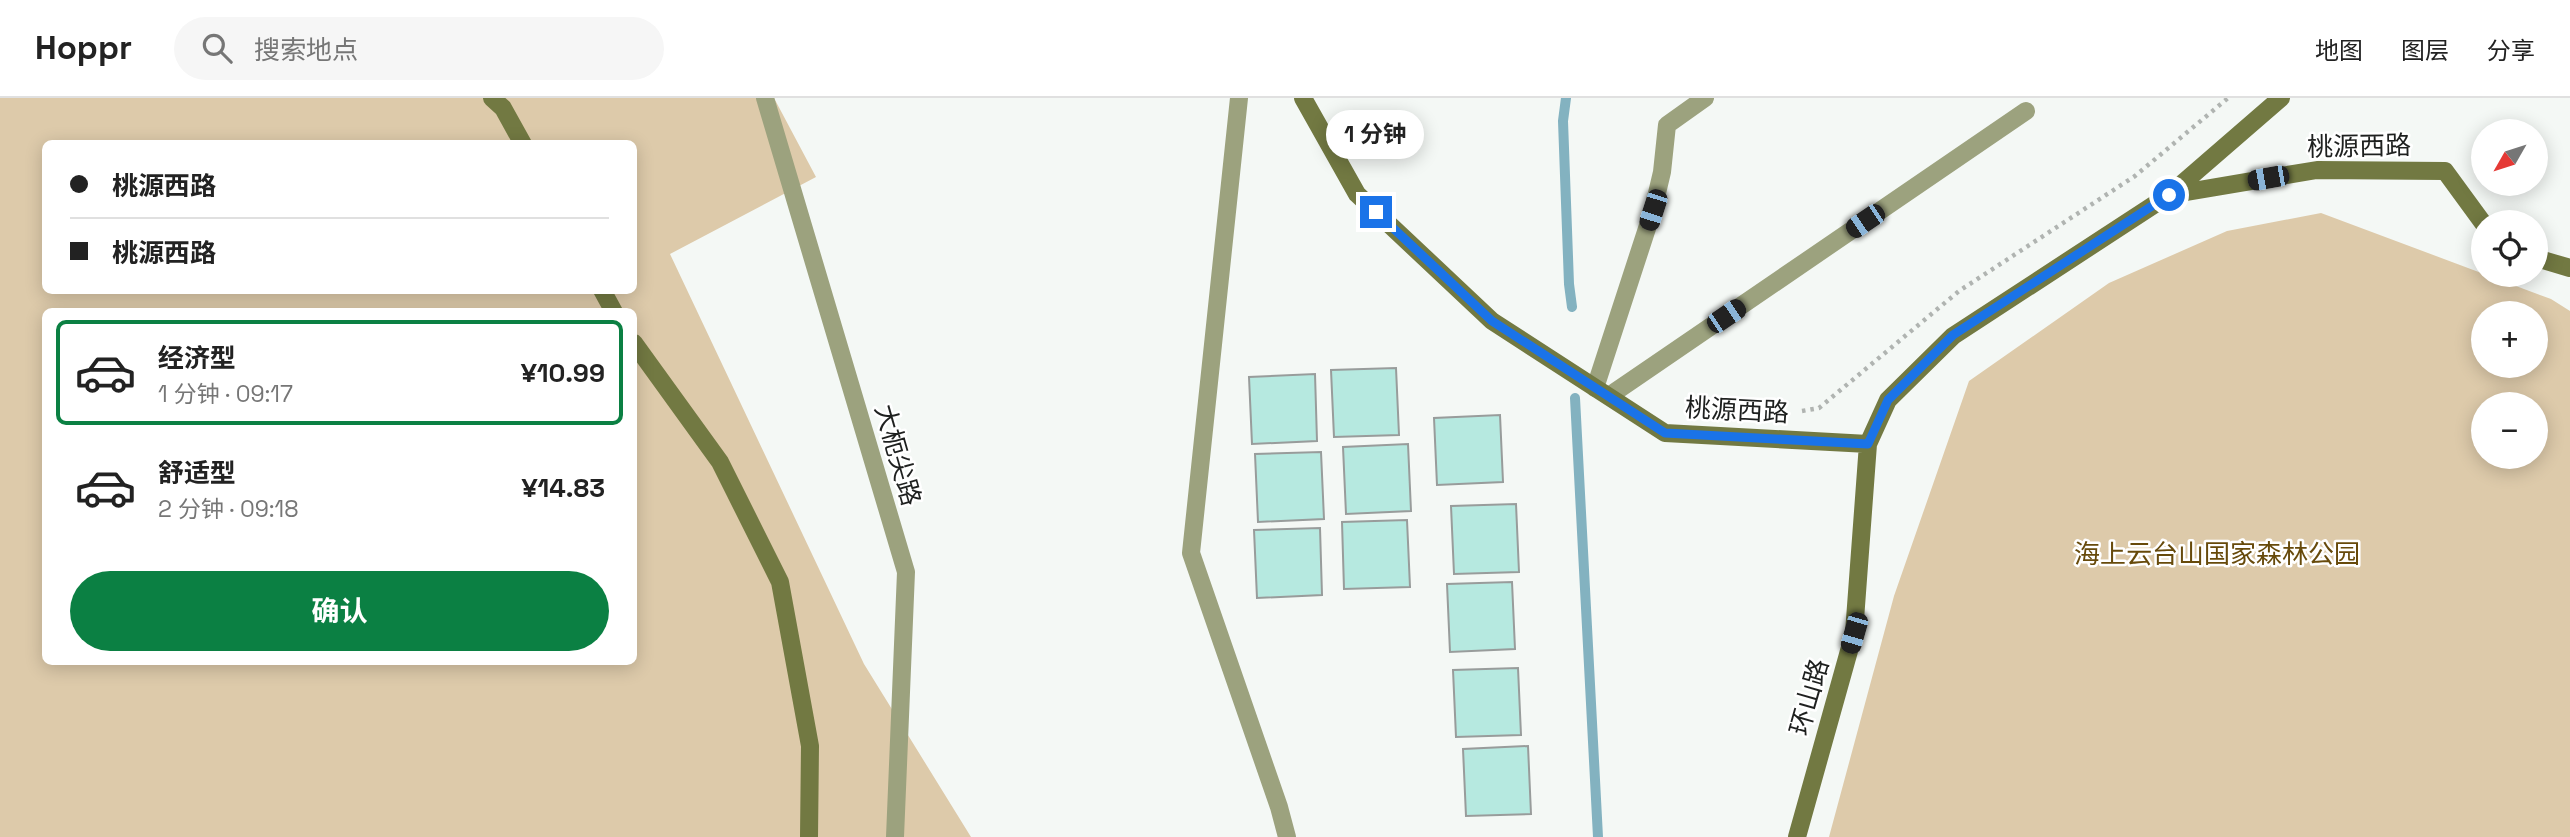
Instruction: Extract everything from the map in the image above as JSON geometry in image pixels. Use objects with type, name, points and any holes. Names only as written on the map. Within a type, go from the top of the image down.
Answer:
[{"type":"street","points":[[492,98],[503,108],[521,140]]},
{"type":"street","name":"大枙尖路","points":[[765,98],[906,572],[895,837]]},
{"type":"street","points":[[1239,98],[1191,552],[1287,837]]},
{"type":"street","name":"桃源西路","points":[[1303,98],[1357,194],[1492,321],[1665,433],[1868,444],[1888,400],[1953,335],[2169,195],[2281,98]]},
{"type":"street","points":[[1602,392],[1653,210],[1662,172],[1667,125],[1705,98]]},
{"type":"street","points":[[1602,392],[2026,111]]},
{"type":"street","name":"桃源西路","points":[[2169,195],[2317,170],[2445,171],[2474,210]]},
{"type":"street","points":[[2548,262],[2570,268]]},
{"type":"street","points":[[637,347],[720,462],[780,582],[810,746],[809,837]]},
{"type":"street","name":"环山路","points":[[1797,837],[1854,633],[1868,444]]},
{"type":"green space","points":[[0,98],[774,98],[816,177],[670,254],[864,664],[971,837],[0,837]]},
{"type":"green space","name":"海上云台山国家森林公园","points":[[2321,213],[2471,269],[2471,287],[2519,287],[2551,299],[2570,311],[2570,837],[1829,837],[1894,596],[1969,381],[2109,283],[2227,231]]},
{"type":"building","points":[[1396,368],[1399,435],[1334,437],[1331,370]]},
{"type":"building","points":[[1315,374],[1317,441],[1252,444],[1249,377]]},
{"type":"building","points":[[1500,415],[1503,482],[1437,485],[1434,418]]},
{"type":"building","points":[[1408,444],[1411,511],[1346,514],[1343,447]]},
{"type":"building","points":[[1321,452],[1324,519],[1258,522],[1255,454]]},
{"type":"building","points":[[1516,504],[1519,572],[1454,574],[1451,506]]},
{"type":"building","points":[[1407,520],[1410,587],[1344,589],[1342,522]]},
{"type":"building","points":[[1320,528],[1322,595],[1257,598],[1254,530]]},
{"type":"building","points":[[1512,582],[1515,649],[1450,652],[1447,584]]},
{"type":"building","points":[[1518,668],[1521,735],[1456,737],[1453,670]]},
{"type":"building","points":[[1528,746],[1531,814],[1466,816],[1463,749]]},
{"type":"waterway","points":[[1566,98],[1563,121],[1572,307]]},
{"type":"waterway","points":[[1575,398],[1598,837]]},
{"type":"route","points":[[1376,212],[1492,321],[1665,433],[1868,444],[1888,400],[1953,335],[2169,195]]}]
